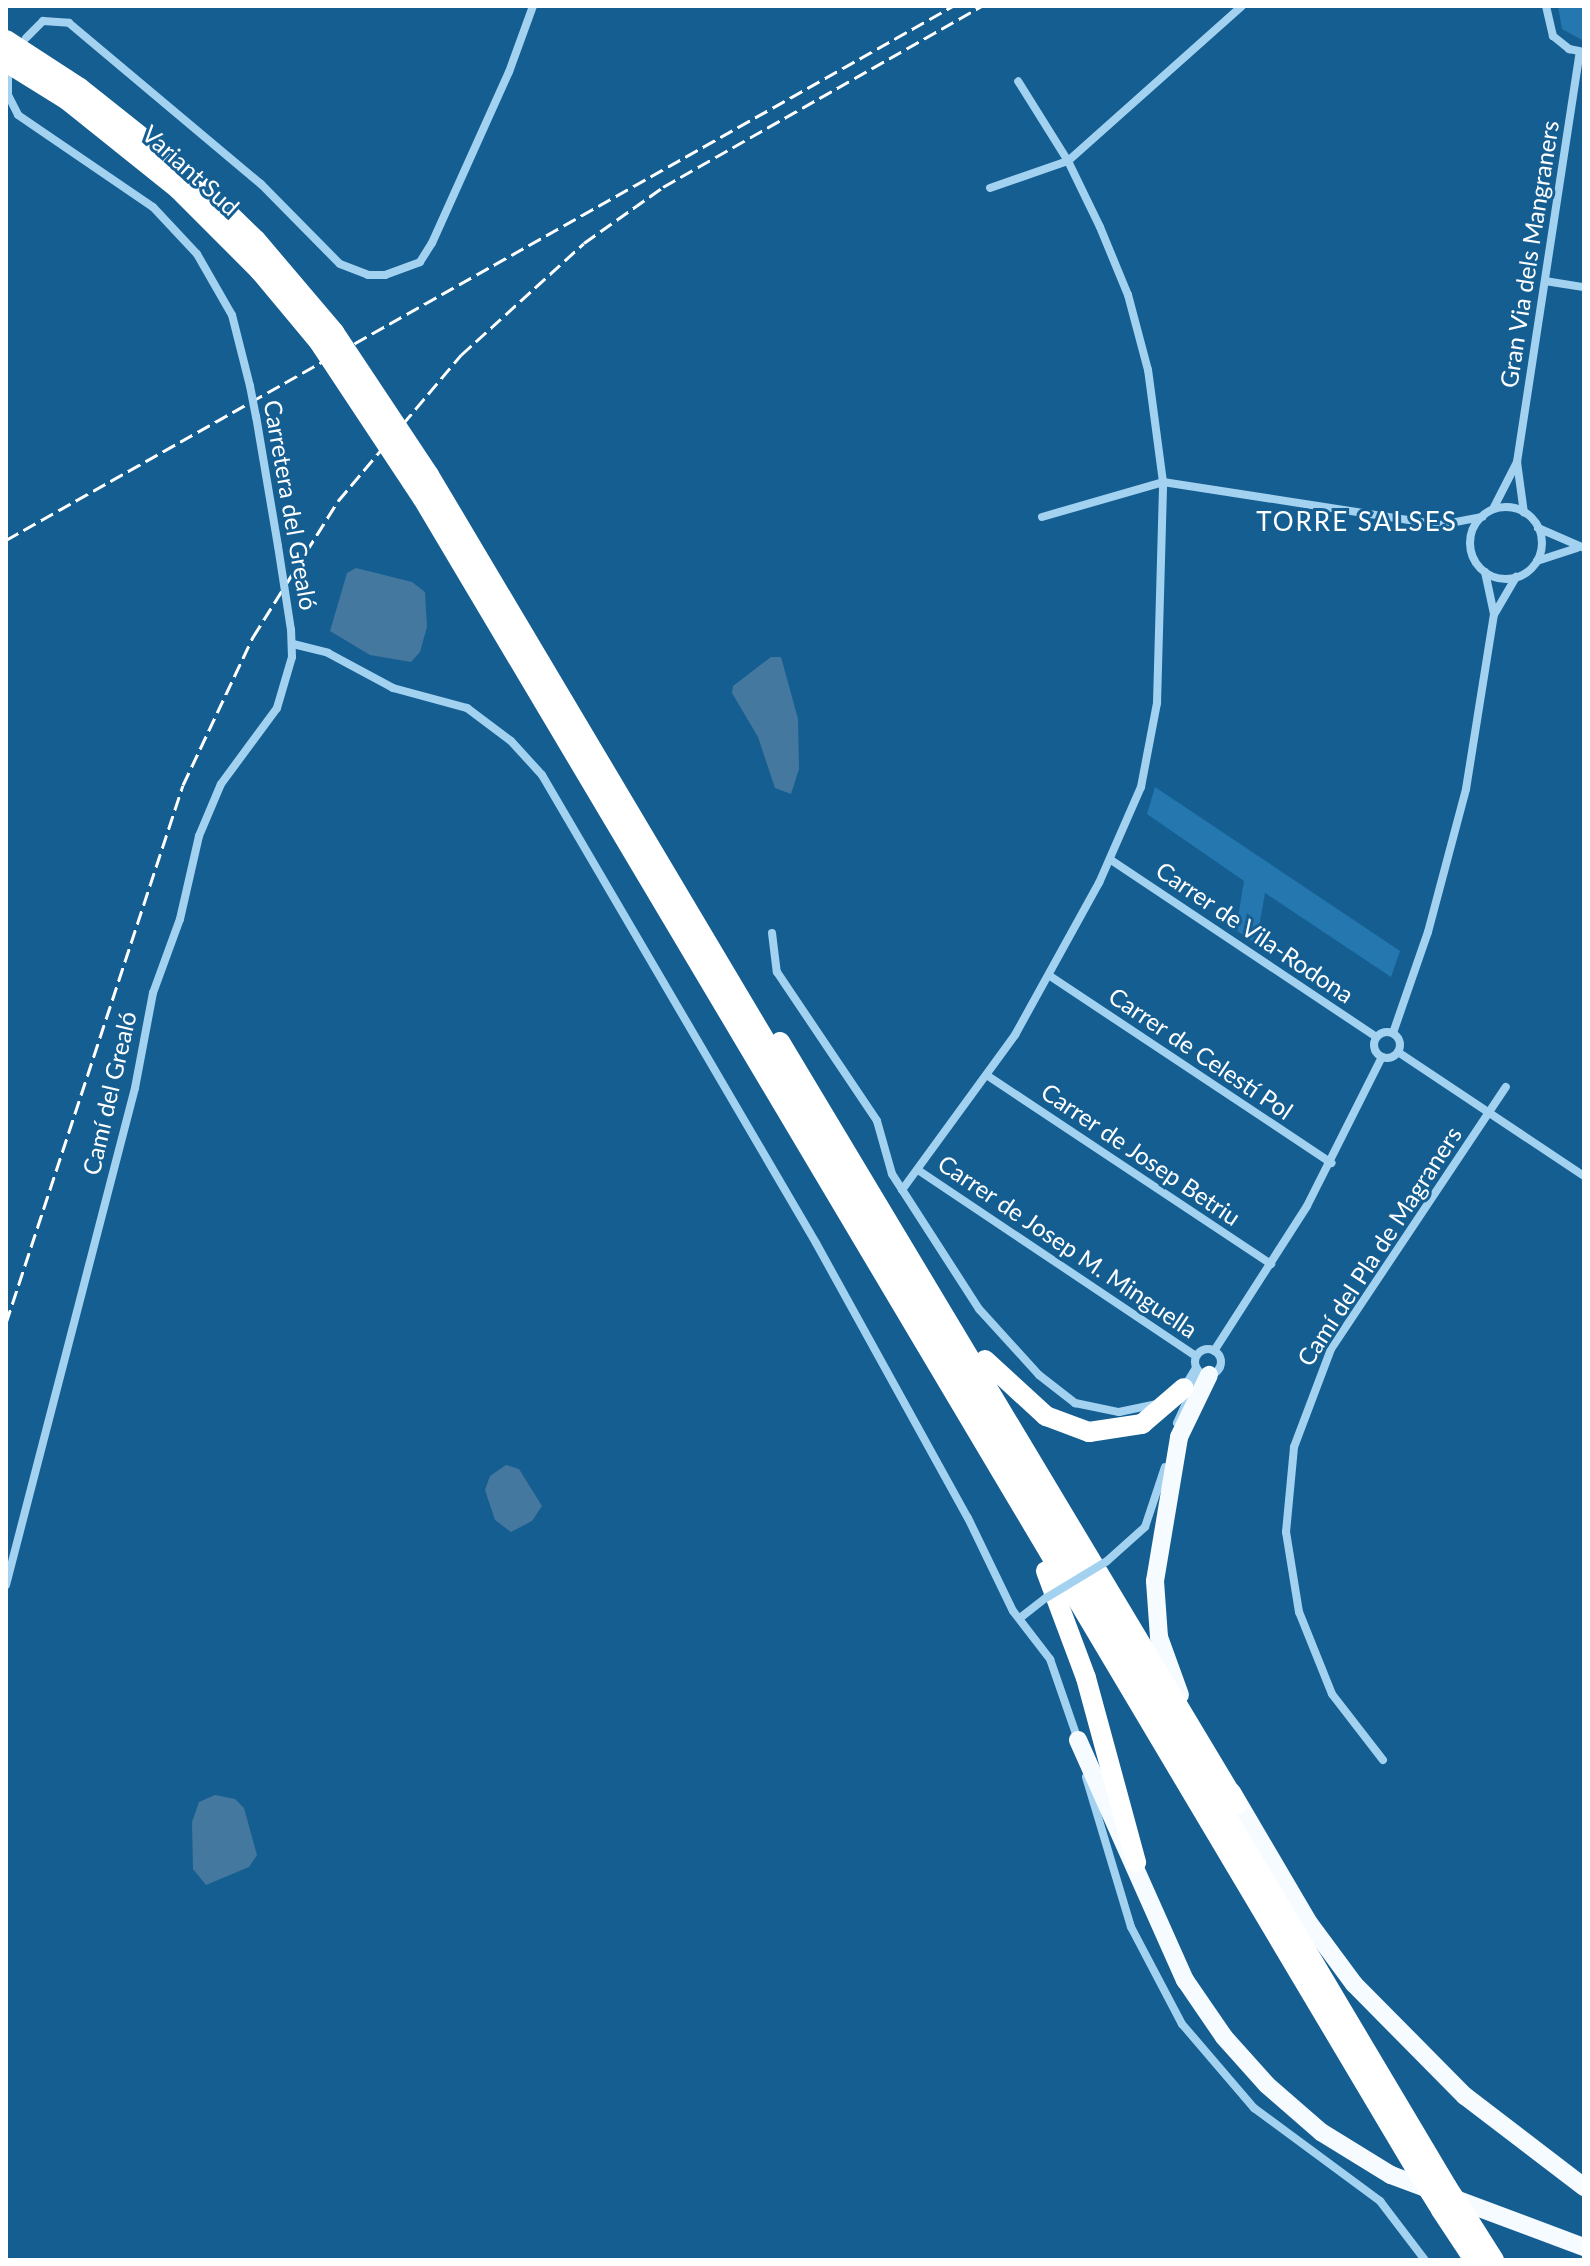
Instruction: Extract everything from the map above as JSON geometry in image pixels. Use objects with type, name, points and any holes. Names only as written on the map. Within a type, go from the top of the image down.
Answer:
[{"type":"highway","points":[[16,39],[98,100],[187,173],[256,240],[429,475],[1447,2187],[1494,2260]]},
{"type":"highway","name":"Variant Sud","points":[[7,69],[67,100],[178,189],[326,337]]},
{"type":"highway","points":[[326,337],[1420,2176],[1474,2260]]},
{"type":"highway","points":[[569,710],[595,741],[830,1120],[1317,1935],[1369,2001],[1465,2096],[1584,2187]]},
{"type":"highway","points":[[830,1120],[866,1169],[961,1328],[1027,1402],[1073,1429],[1112,1432],[1156,1416],[1184,1388]]},
{"type":"highway","points":[[1202,1372],[1179,1437],[1156,1568],[1156,1609],[1174,1681],[1237,1804]]},
{"type":"highway","points":[[959,1401],[963,1420],[1030,1540],[1064,1614],[1136,1862],[1158,1926],[1196,1998],[1238,2054],[1291,2108],[1355,2155],[1415,2187],[1584,2247]]},
{"type":"highway","points":[[1078,1740],[1136,1862]]},
{"type":"street","points":[[16,39],[46,20],[73,27],[261,184],[340,264],[368,275],[385,275],[420,262],[509,72],[533,6]]},
{"type":"street","points":[[990,188],[1068,161],[1242,6]]},
{"type":"street","points":[[1546,6],[1553,36],[1582,52]]},
{"type":"street","name":"Gran Via dels Mangraners","points":[[1524,513],[1517,462],[1582,52]]},
{"type":"street","points":[[7,69],[10,108]]},
{"type":"street","points":[[902,1190],[988,1076],[1050,976],[1111,860],[1141,787],[1154,726],[1163,482],[1153,396],[1134,314],[1068,161],[1018,81]]},
{"type":"street","name":"Carretera del Grealó","points":[[10,108],[125,186],[187,241],[226,301],[256,416],[291,630]]},
{"type":"street","points":[[1545,281],[1584,287]]},
{"type":"street","name":"Gran Via dels Mangraners","points":[[1482,517],[1493,509],[1517,462]]},
{"type":"street","points":[[1042,517],[1163,482],[1440,525],[1482,517]]},
{"type":"street","points":[[1493,509],[1524,513],[1538,528],[1584,548]]},
{"type":"street","points":[[1482,517],[1470,542],[1473,558],[1485,572],[1494,614]]},
{"type":"street","points":[[1536,562],[1541,545],[1538,528]]},
{"type":"street","points":[[1393,1033],[1455,837],[1494,614],[1516,577],[1536,562],[1559,551],[1584,548]]},
{"type":"street","points":[[1485,572],[1516,577]]},
{"type":"street","name":"Camí del Grealó","points":[[6,1585],[135,1088],[153,993],[180,919],[199,836],[221,784],[277,708],[293,644],[291,630]]},
{"type":"street","points":[[293,644],[328,653],[393,688],[467,708],[511,741],[542,775],[775,1170],[1020,1618],[1050,1659],[1078,1740],[1122,1903],[1148,1966],[1182,2024],[1254,2108],[1380,2201],[1425,2260]]},
{"type":"street","name":"Carrer de Vila-Rodona","points":[[1111,860],[1376,1037]]},
{"type":"street","points":[[772,933],[777,972],[877,1121],[890,1169],[902,1190],[979,1309],[1063,1395],[1087,1407],[1119,1412],[1159,1403],[1184,1388],[1202,1372],[1220,1367],[1214,1351]]},
{"type":"street","name":"Carrer de Celestí Pol","points":[[1050,976],[1331,1163]]},
{"type":"street","points":[[1382,1057],[1374,1049],[1376,1037],[1393,1033]]},
{"type":"street","points":[[1393,1033],[1399,1039],[1398,1052]]},
{"type":"street","points":[[1020,1618],[1046,1598],[1107,1561],[1145,1527],[1177,1423],[1202,1372],[1196,1356],[1214,1351],[1271,1264],[1331,1163],[1382,1057],[1398,1052]]},
{"type":"street","points":[[1398,1052],[1584,1176]]},
{"type":"street","name":"Carrer de Josep Betriu","points":[[988,1076],[1271,1264]]},
{"type":"street","name":"Camí del Pla de Magraners","points":[[1383,1760],[1332,1694],[1305,1632],[1288,1552],[1290,1468],[1305,1406],[1331,1349],[1506,1087]]},
{"type":"street","name":"Carrer de Josep M. Minguella","points":[[918,1170],[1196,1356]]},
{"type":"shaded area","points":[[1558,6],[1584,6],[1584,41],[1562,29]]},
{"type":"shaded area","points":[[356,568],[412,582],[425,592],[427,627],[420,652],[411,662],[370,655],[330,631],[347,573]]},
{"type":"shaded area","points":[[771,657],[781,657],[798,719],[799,769],[791,794],[775,788],[758,737],[732,693],[733,686]]},
{"type":"shaded area","points":[[1155,787],[1400,951],[1391,977],[1265,893],[1256,944],[1236,930],[1244,881],[1147,814]]},
{"type":"shaded area","points":[[506,1465],[519,1469],[542,1506],[532,1521],[511,1532],[495,1520],[485,1490],[490,1476]]},
{"type":"shaded area","points":[[215,1795],[235,1799],[244,1808],[257,1855],[249,1867],[206,1885],[193,1869],[192,1822],[199,1802]]},
{"type":"railway","points":[[6,540],[953,6]]},
{"type":"railway","points":[[6,1323],[183,785],[253,637],[338,501],[461,355],[584,243],[663,187],[981,6]]},
{"type":"district","name":"TORRE SALSES","points":[[1357,522]]}]
